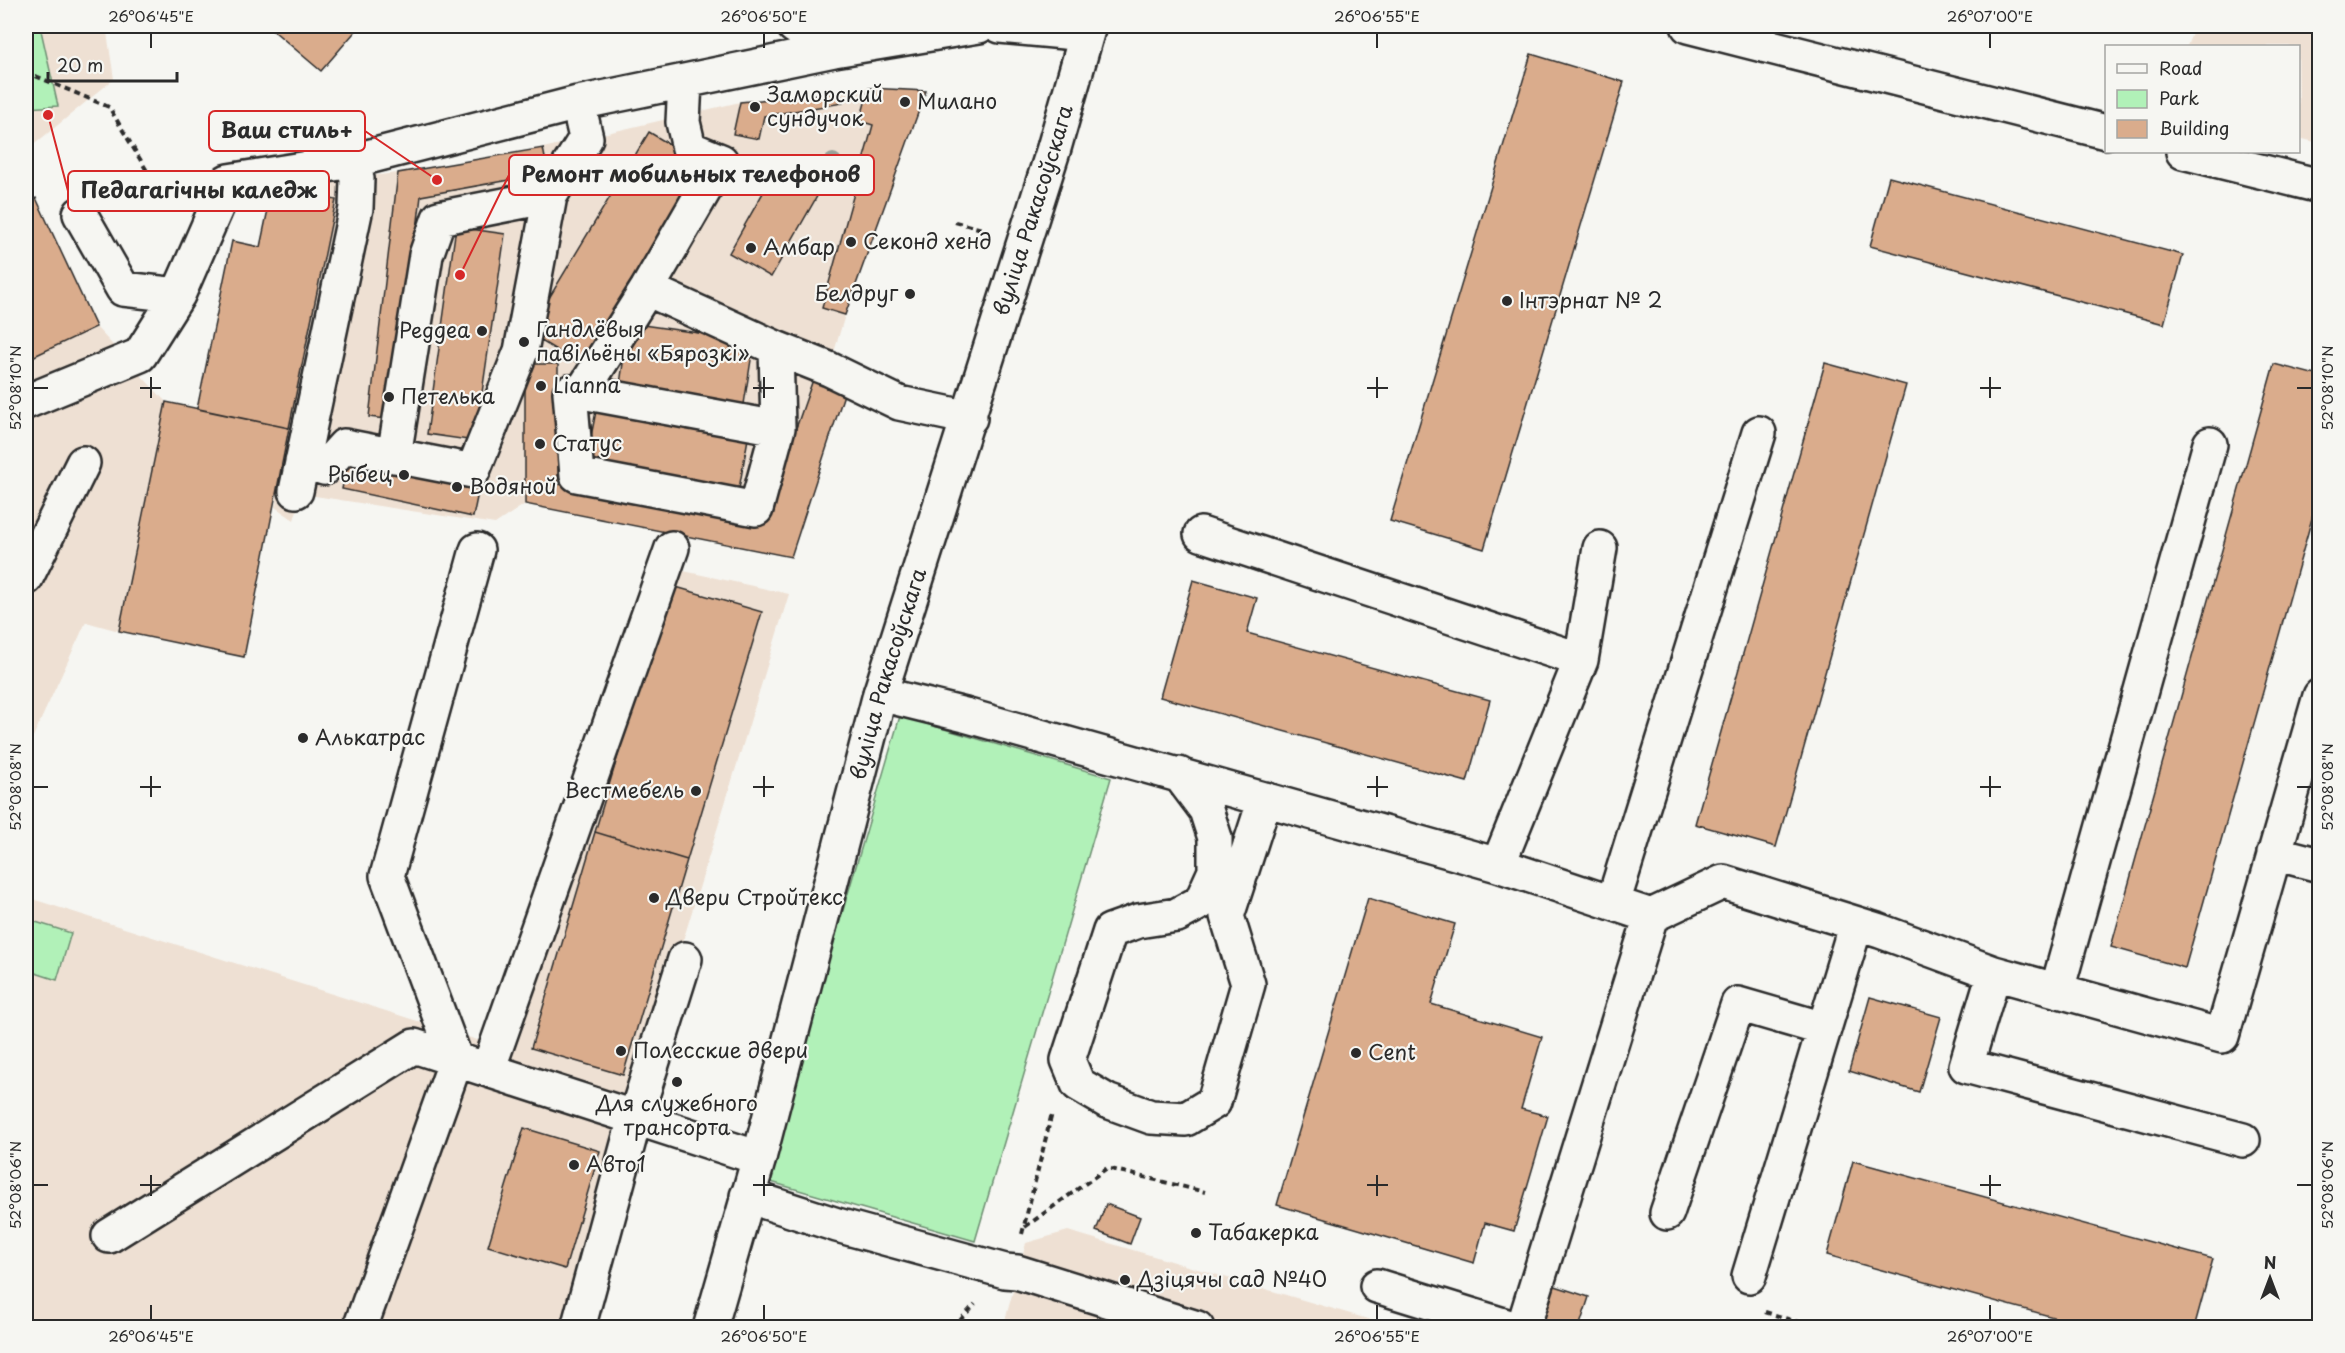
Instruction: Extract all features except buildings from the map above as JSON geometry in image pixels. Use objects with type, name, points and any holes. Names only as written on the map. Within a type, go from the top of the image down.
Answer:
[{"type":"main road","points":[[794,26],[834,50]]},
{"type":"main road","points":[[26,402],[140,355],[178,295],[228,181],[352,161],[578,103],[834,50],[979,26]]},
{"type":"main road","points":[[1000,26],[1088,30]]},
{"type":"main road","points":[[1688,26],[2105,132]]},
{"type":"main road","name":"вуліца Ракасоўскага","points":[[710,1328],[759,1158],[880,694],[970,418],[1054,148],[1088,30]]},
{"type":"main road","points":[[582,392],[647,289],[721,160],[689,148],[683,122],[685,82]]},
{"type":"main road","points":[[352,161],[357,178],[356,208],[299,476],[324,468],[344,446],[473,471],[520,351],[550,196],[586,138],[578,103]]},
{"type":"main road","points":[[2187,153],[2319,186]]},
{"type":"main road","points":[[394,456],[426,255],[439,218],[550,196]]},
{"type":"main road","points":[[80,214],[123,289],[178,295]]},
{"type":"main road","points":[[647,289],[776,348],[829,369],[899,403],[970,418]]},
{"type":"main road","points":[[776,348],[778,428],[756,509],[577,475],[570,392],[582,392],[778,428]]},
{"type":"main road","points":[[1613,903],[1759,433]]},
{"type":"main road","points":[[2057,990],[2210,444]]},
{"type":"main road","points":[[26,578],[82,463]]},
{"type":"main road","points":[[1202,534],[1581,660]]},
{"type":"main road","points":[[488,1071],[672,548]]},
{"type":"main road","points":[[1498,865],[1581,660],[1600,548]]},
{"type":"main road","points":[[360,1328],[456,1060],[387,876],[477,550]]},
{"type":"main road","points":[[880,694],[1179,774],[1498,865],[1651,916],[1723,882],[1880,931],[1994,973],[2222,1036],[2319,696]]},
{"type":"main road","points":[[1179,774],[1206,810],[1215,838],[1215,871],[1201,902],[1177,915],[1138,921],[1110,931],[1068,1060],[1078,1084],[1107,1101],[1151,1117],[1186,1119],[1214,1102],[1248,984],[1227,916],[1265,798]]},
{"type":"main road","points":[[2274,853],[2319,865]]},
{"type":"main road","points":[[1522,1328],[1651,916]]},
{"type":"main road","points":[[1749,1276],[1856,924]]},
{"type":"main road","points":[[578,1328],[635,1118],[685,959]]},
{"type":"main road","points":[[1994,973],[1966,1066],[2243,1140]]},
{"type":"main road","points":[[1667,1213],[1738,1004],[1824,1029]]},
{"type":"main road","points":[[110,1236],[414,1046],[759,1158]]},
{"type":"main road","points":[[747,1196],[837,1225],[1005,1271],[1017,1272],[1197,1328]]},
{"type":"main road","points":[[1377,1286],[1513,1328]]},
{"type":"path","points":[[26,72],[110,107],[150,176],[196,189],[228,181]]},
{"type":"path","points":[[953,1328],[1005,1271],[1025,1227],[1053,1111],[1078,1084]]},
{"type":"path","points":[[1025,1227],[1107,1168],[1205,1192]]},
{"type":"path","points":[[1765,1312],[1818,1328]]},
{"type":"shaded area","points":[[26,26],[106,26],[114,79],[26,151]]},
{"type":"shaded area","points":[[2195,26],[2319,26],[2319,143],[2300,138],[2300,45],[2187,45]]},
{"type":"shaded area","name":"Гандлёвыя павільёны «Бярозкі»","points":[[869,88],[926,91],[845,315],[829,369],[848,382],[791,557],[525,504],[495,524],[302,494],[294,520],[275,507],[289,428],[197,409],[232,241],[260,246],[273,186],[398,173],[543,148],[740,102]]},
{"type":"shaded area","points":[[36,198],[96,327],[166,402],[119,631],[86,622],[26,752],[26,203]]},
{"type":"shaded area","points":[[656,565],[789,594],[565,1327],[26,1327],[26,897],[509,1050]]},
{"type":"shaded area","name":"Дзіцячы сад №40","points":[[1068,1231],[1395,1327],[1003,1328],[1026,1243]]},
{"type":"green space","points":[[26,26],[40,26],[58,106],[26,108]]},
{"type":"green space","points":[[900,716],[1111,778],[975,1241],[764,1180]]},
{"type":"green space","points":[[26,919],[71,933],[57,980],[26,970]]},
{"type":"place","name":"Милано","points":[[905,102]]},
{"type":"place","name":"Заморский сундучок","points":[[755,107]]},
{"type":"place","name":"Педагагічны каледж","points":[[48,115]]},
{"type":"place","name":"Ваш стиль+","points":[[437,180]]},
{"type":"place","name":"Секонд хенд","points":[[851,242]]},
{"type":"place","name":"Амбар","points":[[751,248]]},
{"type":"place","name":"Ремонт мобильных телефонов","points":[[460,275]]},
{"type":"place","name":"Белдруг","points":[[910,294]]},
{"type":"place","name":"Інтэрнат № 2","points":[[1507,301]]},
{"type":"place","name":"Peggea","points":[[482,331]]},
{"type":"place","name":"Гандлёвыя павільёны «Бярозкі»","points":[[524,342]]},
{"type":"place","name":"Lianna","points":[[541,386]]},
{"type":"place","name":"Петелька","points":[[389,397]]},
{"type":"place","name":"Статус","points":[[540,444]]},
{"type":"place","name":"Рыбец","points":[[404,475]]},
{"type":"place","name":"Водяной","points":[[457,487]]},
{"type":"place","name":"Алькатрас","points":[[303,738]]},
{"type":"place","name":"Вестмебель","points":[[696,791]]},
{"type":"place","name":"Двери Стройтекс","points":[[654,898]]},
{"type":"place","name":"Полесские двери","points":[[621,1051]]},
{"type":"place","name":"Cent","points":[[1356,1053]]},
{"type":"place","name":"Для служебного трансорта","points":[[677,1082]]},
{"type":"place","name":"Авто1","points":[[574,1165]]},
{"type":"place","name":"Табакерка","points":[[1196,1233]]},
{"type":"place","name":"Дзіцячы сад №40","points":[[1125,1280]]}]
